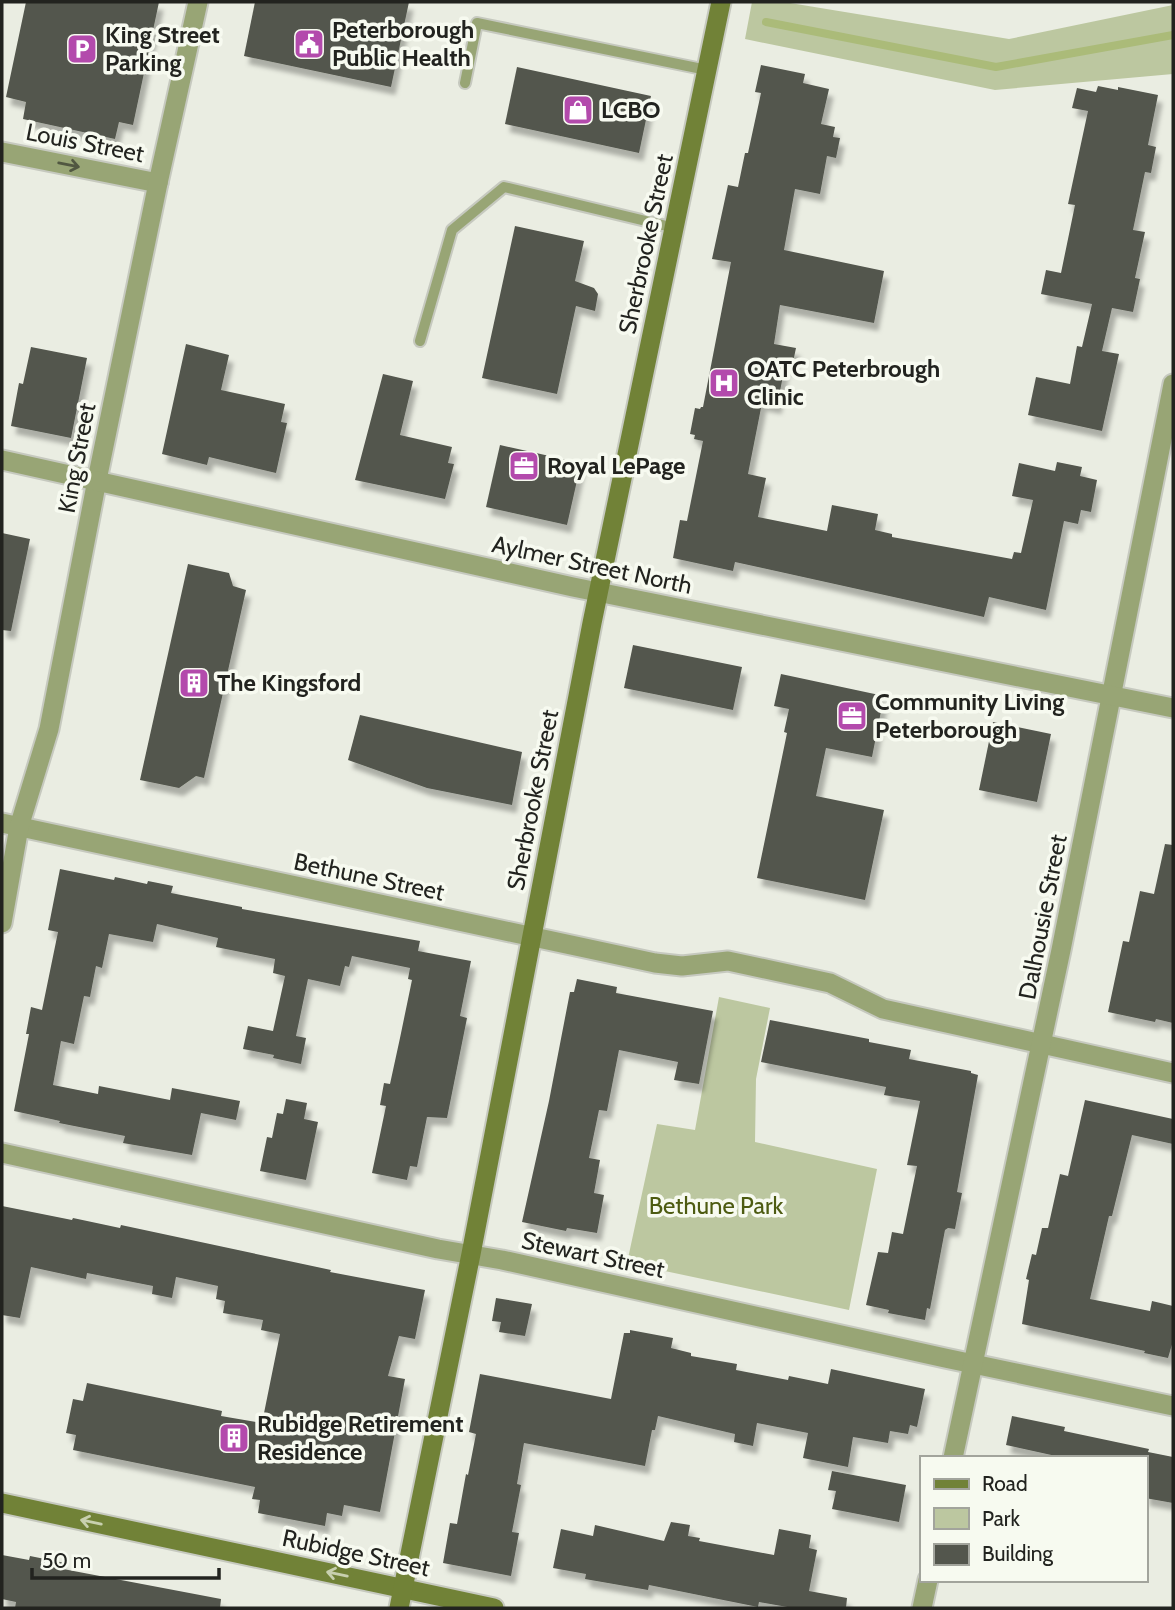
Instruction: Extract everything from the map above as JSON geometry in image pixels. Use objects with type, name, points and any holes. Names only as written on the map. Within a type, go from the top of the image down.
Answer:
[{"type":"main road","name":"Sherbrooke Street","points":[[398,1608],[471,1254],[599,593],[721,2]]},
{"type":"main road","name":"Rubidge Street","points":[[2,1503],[494,1608]]},
{"type":"street","name":"King Street","points":[[2,923],[10,825],[49,729],[97,480],[198,2]]},
{"type":"street","name":"Louis Street","points":[[2,152],[158,183]]},
{"type":"street","name":"Dalhousie Street","points":[[953,1456],[1042,1043],[1173,384]]},
{"type":"street","name":"Aylmer Street North","points":[[2,460],[599,593],[1173,708]]},
{"type":"street","name":"Bethune Street","points":[[10,825],[655,963],[682,966],[728,961],[830,983],[883,1009],[1042,1043]]},
{"type":"street","points":[[1042,1043],[1173,1073]]},
{"type":"street","name":"Stewart Street","points":[[2,1153],[438,1250],[471,1254],[1173,1406]]},
{"type":"street","points":[[922,1608],[928,1582]]},
{"type":"lane","points":[[465,83],[477,23],[707,70]]},
{"type":"lane","points":[[420,341],[452,230],[504,187],[675,228]]},
{"type":"green space","points":[[752,2],[784,2],[1009,39],[1173,5],[1173,74],[995,90],[745,39]]},
{"type":"green space","name":"Bethune Park","points":[[719,997],[770,1008],[756,1079],[755,1142],[877,1169],[849,1310],[627,1263],[657,1124],[695,1130]]},
{"type":"building","name":"King Street Parking","points":[[26,2],[159,2],[133,125],[119,122],[115,139],[23,119],[26,102],[6,97]]},
{"type":"building","points":[[255,2],[409,2],[391,87],[244,56]]},
{"type":"building","points":[[761,65],[805,74],[803,83],[829,89],[821,124],[835,127],[833,137],[840,138],[836,158],[827,156],[820,194],[795,189],[784,250],[884,271],[874,323],[780,305],[774,344],[796,348],[792,367],[785,366],[777,406],[762,403],[748,474],[766,478],[758,517],[827,531],[832,505],[878,514],[875,530],[892,534],[892,537],[1012,559],[1014,552],[1021,553],[1033,500],[1012,496],[1019,463],[1055,471],[1057,462],[1082,467],[1080,476],[1097,480],[1091,512],[1081,510],[1078,524],[1064,521],[1046,610],[989,597],[984,617],[735,562],[733,571],[673,558],[680,520],[687,521],[703,441],[694,439],[695,435],[690,434],[695,408],[703,407],[731,262],[712,259],[728,185],[738,187],[745,153],[748,153],[761,93],[755,92]]},
{"type":"building","name":"LCBO","points":[[517,67],[651,96],[639,153],[505,124]]},
{"type":"building","points":[[1098,86],[1158,95],[1148,145],[1156,147],[1151,173],[1145,172],[1133,230],[1145,232],[1135,278],[1140,279],[1133,312],[1112,308],[1102,351],[1119,354],[1102,431],[1028,415],[1036,377],[1070,384],[1077,346],[1082,347],[1092,304],[1041,294],[1046,270],[1061,273],[1075,205],[1068,204],[1088,111],[1072,108],[1077,88],[1096,92]]},
{"type":"building","points":[[515,226],[584,241],[575,281],[594,288],[598,294],[595,311],[576,306],[557,394],[482,378]]},
{"type":"building","points":[[186,344],[229,355],[221,390],[285,404],[281,422],[287,423],[276,473],[209,457],[207,465],[162,454]]},
{"type":"building","points":[[31,347],[87,358],[71,438],[11,426],[19,383],[23,384]]},
{"type":"building","points":[[383,374],[413,381],[400,435],[452,447],[448,463],[454,464],[445,499],[355,480]]},
{"type":"building","points":[[500,445],[581,463],[567,525],[486,507]]},
{"type":"building","points":[[2,533],[30,539],[11,631],[2,630]]},
{"type":"building","name":"The Kingsford","points":[[188,564],[229,573],[233,586],[246,590],[204,778],[196,776],[179,788],[140,780]]},
{"type":"building","points":[[633,645],[742,667],[733,710],[624,688]]},
{"type":"building","points":[[781,674],[884,696],[872,757],[826,748],[816,796],[884,810],[865,900],[757,878],[787,733],[784,732],[789,709],[774,706]]},
{"type":"building","points":[[360,715],[522,752],[512,805],[427,788],[348,760]]},
{"type":"building","points":[[993,722],[1051,734],[1037,802],[979,790]]},
{"type":"building","points":[[1165,844],[1173,845],[1173,1023],[1108,1012],[1123,941],[1129,942],[1140,891],[1154,894]]},
{"type":"building","points":[[60,869],[114,880],[115,877],[173,886],[171,893],[242,909],[420,941],[418,951],[471,961],[460,1016],[467,1018],[447,1118],[427,1117],[417,1167],[410,1166],[407,1180],[372,1173],[386,1106],[380,1105],[384,1083],[390,1084],[412,980],[408,979],[410,968],[352,956],[349,967],[345,966],[340,986],[308,979],[296,1036],[306,1038],[301,1064],[243,1049],[248,1026],[273,1031],[285,976],[273,973],[275,959],[216,947],[218,938],[157,924],[153,942],[109,934],[102,968],[96,966],[90,997],[84,996],[74,1044],[61,1041],[53,1085],[98,1094],[99,1086],[170,1100],[172,1088],[240,1101],[236,1120],[201,1113],[192,1155],[123,1143],[125,1136],[14,1111],[29,1034],[26,1034],[31,1007],[42,1010],[58,932],[48,930]]},
{"type":"building","points":[[577,979],[617,987],[616,993],[713,1011],[699,1084],[674,1080],[678,1062],[619,1050],[607,1111],[599,1110],[589,1158],[600,1160],[594,1193],[604,1195],[597,1233],[567,1228],[566,1231],[522,1222],[570,992],[574,992]]},
{"type":"building","points":[[770,1020],[911,1050],[909,1059],[971,1071],[978,1075],[957,1192],[962,1193],[955,1229],[945,1230],[930,1309],[927,1308],[925,1320],[888,1313],[889,1310],[866,1305],[878,1252],[888,1253],[892,1232],[903,1234],[917,1166],[907,1165],[920,1101],[884,1095],[886,1087],[761,1062]]},
{"type":"building","points":[[286,1099],[307,1103],[304,1119],[318,1122],[306,1180],[260,1171],[267,1137],[272,1138],[277,1113],[283,1114]]},
{"type":"building","points":[[1085,1100],[1173,1119],[1173,1144],[1132,1135],[1112,1216],[1109,1216],[1090,1299],[1150,1311],[1152,1301],[1173,1306],[1173,1341],[1168,1358],[1022,1324],[1029,1280],[1026,1279],[1032,1254],[1036,1255],[1042,1228],[1048,1228],[1060,1174],[1068,1176]]},
{"type":"building","points":[[2,1206],[120,1228],[121,1225],[331,1270],[330,1272],[425,1290],[415,1339],[399,1336],[388,1376],[405,1379],[380,1512],[344,1505],[342,1516],[327,1513],[325,1526],[258,1513],[260,1500],[252,1499],[255,1487],[73,1450],[76,1435],[66,1433],[73,1399],[83,1401],[87,1383],[222,1411],[221,1416],[262,1423],[280,1334],[261,1330],[263,1320],[223,1313],[225,1301],[216,1299],[218,1286],[176,1277],[172,1298],[152,1294],[153,1286],[87,1273],[86,1279],[31,1267],[20,1318],[2,1315]]},
{"type":"building","points":[[496,1298],[532,1304],[525,1336],[499,1332],[501,1322],[492,1321]]},
{"type":"building","points":[[630,1330],[673,1338],[671,1348],[691,1353],[691,1356],[737,1364],[736,1370],[828,1384],[831,1369],[925,1389],[917,1427],[910,1425],[908,1434],[890,1431],[888,1443],[853,1437],[848,1467],[803,1458],[808,1433],[757,1423],[753,1446],[734,1442],[735,1434],[658,1416],[655,1430],[652,1430],[645,1466],[524,1443],[517,1484],[521,1485],[512,1532],[519,1533],[511,1576],[443,1563],[450,1523],[457,1524],[466,1474],[468,1475],[476,1434],[469,1432],[480,1374],[611,1399],[624,1333],[630,1333]]},
{"type":"building","points":[[1012,1416],[1065,1427],[1064,1431],[1149,1449],[1148,1452],[1173,1457],[1173,1503],[1147,1498],[1147,1456],[1056,1456],[1006,1445]]},
{"type":"building","points":[[832,1471],[906,1485],[899,1522],[832,1509],[836,1491],[828,1490]]},
{"type":"building","points":[[671,1522],[690,1525],[688,1536],[700,1538],[699,1541],[774,1555],[779,1529],[811,1535],[809,1548],[817,1550],[809,1591],[847,1598],[846,1608],[793,1608],[759,1602],[758,1607],[649,1585],[648,1590],[585,1579],[586,1574],[553,1568],[561,1529],[593,1536],[595,1525],[664,1541]]},
{"type":"building","points":[[2,1555],[29,1560],[30,1556],[65,1563],[63,1569],[221,1599],[220,1608],[15,1608],[16,1602],[2,1599]]},
{"type":"waterway","points":[[766,22],[996,67],[1173,35]]},
{"type":"place","name":"Peterborough Public Health","points":[[309,44]]},
{"type":"place","name":"King Street Parking","points":[[82,49]]},
{"type":"place","name":"LCBO","points":[[578,110]]},
{"type":"place","name":"OATC Peterbrough Clinic","points":[[724,383]]},
{"type":"place","name":"Royal LePage","points":[[524,466]]},
{"type":"place","name":"The Kingsford","points":[[194,683]]},
{"type":"place","name":"Community Living Peterborough","points":[[852,716]]},
{"type":"place","name":"Rubidge Retirement Residence","points":[[234,1438]]}]
